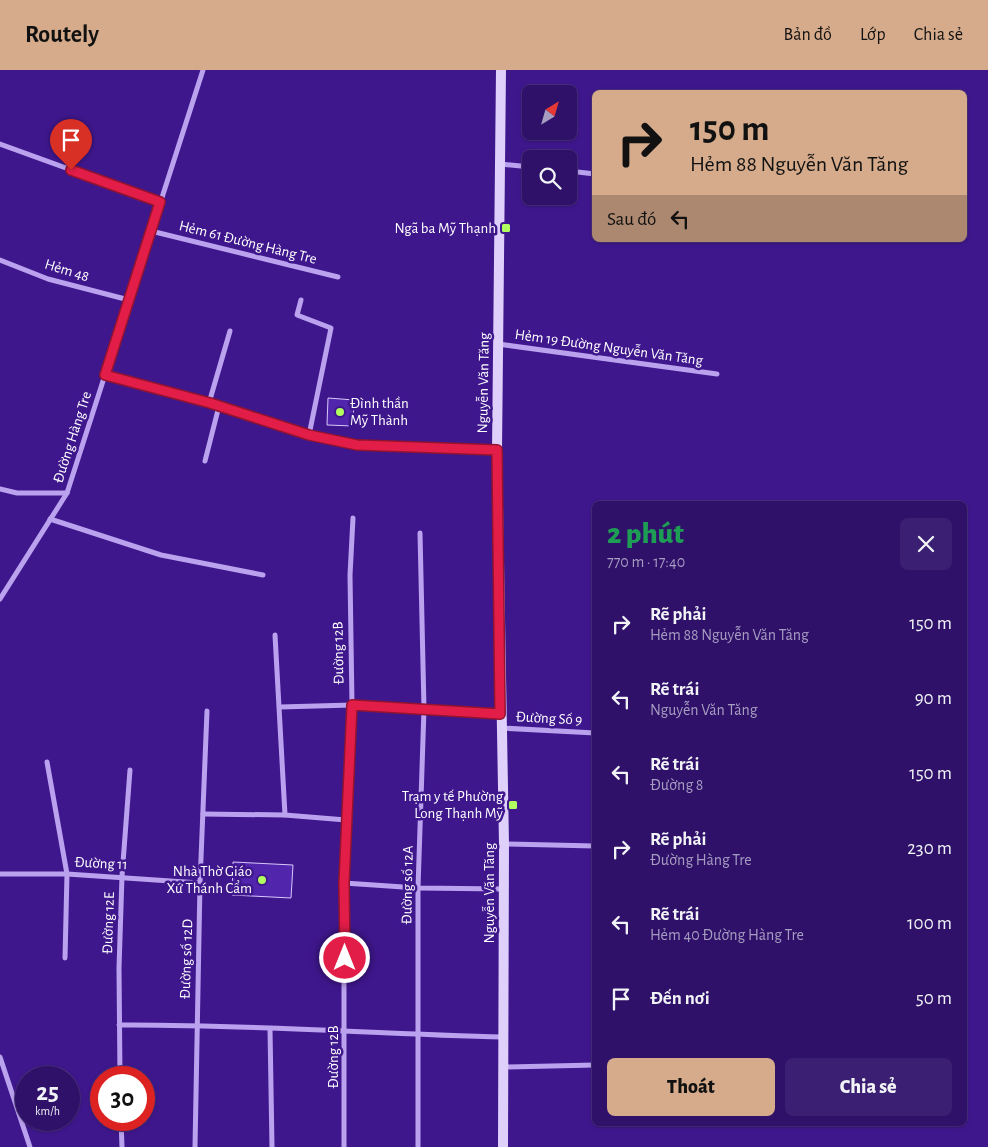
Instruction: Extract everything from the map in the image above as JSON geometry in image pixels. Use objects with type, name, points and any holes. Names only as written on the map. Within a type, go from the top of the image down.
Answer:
[{"type":"main road","name":"Nguyễn Văn Tăng","points":[[501,70],[497,450],[500,714],[504,844],[503,1147]]},
{"type":"street","name":"Đường Hàng Tre","points":[[0,599],[67,493],[202,70]]},
{"type":"street","points":[[0,144],[160,202]]},
{"type":"street","points":[[500,164],[522,167]]},
{"type":"street","points":[[577,173],[592,174]]},
{"type":"street","name":"Hẻm 61 Đường Hàng Tre","points":[[151,231],[338,277]]},
{"type":"street","name":"Hẻm 48","points":[[0,260],[48,279],[129,300]]},
{"type":"street","points":[[301,300],[297,315],[331,328],[309,435]]},
{"type":"street","points":[[210,403],[230,331]]},
{"type":"street","name":"Hẻm 19 Đường Nguyễn Văn Tăng","points":[[498,344],[716,374]]},
{"type":"street","points":[[105,375],[210,403],[309,435],[357,445],[497,450]]},
{"type":"street","points":[[205,461],[219,406]]},
{"type":"street","points":[[0,489],[17,493],[67,493]]},
{"type":"street","name":"Đường 12B","points":[[344,1147],[344,883],[352,705],[350,575],[353,518]]},
{"type":"street","points":[[50,519],[162,555],[263,575]]},
{"type":"street","name":"Đường số 12A","points":[[418,1147],[418,888],[424,709],[420,533]]},
{"type":"street","points":[[275,635],[285,815]]},
{"type":"street","points":[[280,707],[352,705],[500,714]]},
{"type":"street","name":"Đường số 12D","points":[[195,1147],[196,1024],[207,711]]},
{"type":"street","name":"Đường Số 9","points":[[501,728],[592,733]]},
{"type":"street","points":[[47,762],[67,874],[65,958]]},
{"type":"street","name":"Đường 12E","points":[[120,1066],[119,968],[122,876],[130,770]]},
{"type":"street","points":[[203,814],[285,815],[346,820]]},
{"type":"street","points":[[504,844],[592,846]]},
{"type":"street","name":"Đường 11","points":[[0,874],[122,876],[200,883]]},
{"type":"street","points":[[344,883],[418,888],[504,889]]},
{"type":"street","points":[[120,1025],[196,1024],[419,1035],[504,1036]]},
{"type":"street","points":[[270,1029],[272,1147]]},
{"type":"street","points":[[0,1057],[30,1147]]},
{"type":"street","points":[[504,1067],[592,1065]]},
{"type":"street","points":[[121,1131],[122,1147]]},
{"type":"building","name":"Đình thần Mỹ Thành","points":[[328,398],[354,400],[353,426],[327,425]]},
{"type":"building","name":"Nhà Thờ Giáo Xứ Thánh Cẩm","points":[[233,862],[293,865],[291,898],[232,895]]},
{"type":"place","name":"Ngã ba Mỹ Thạnh","points":[[506,228]]},
{"type":"place","name":"Đình thần Mỹ Thành","points":[[340,412]]},
{"type":"place","name":"Trạm y tế Phường Long Thạnh Mỹ","points":[[513,805]]},
{"type":"place","name":"Nhà Thờ Giáo Xứ Thánh Cẩm","points":[[262,880]]},
{"type":"route","points":[[71,170],[160,202],[105,375],[210,403],[309,435],[357,445],[497,450],[500,714],[352,705],[344,883],[345,958]]}]
